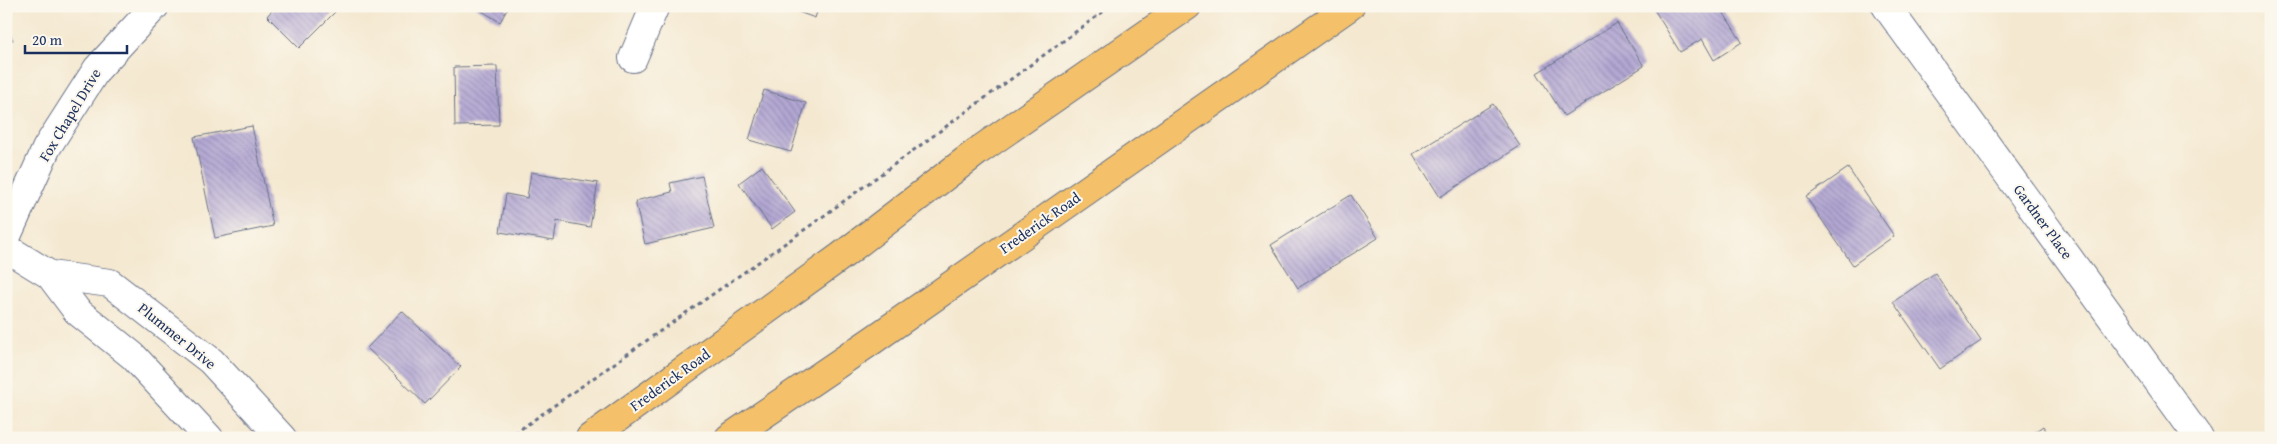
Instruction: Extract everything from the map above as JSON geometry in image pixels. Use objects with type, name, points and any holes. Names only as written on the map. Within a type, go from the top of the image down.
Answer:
[{"type":"main road","name":"Frederick Road","points":[[590,438],[840,257],[978,151],[1187,6]]},
{"type":"main road","name":"Frederick Road","points":[[729,438],[1350,6]]},
{"type":"street","name":"Fox Chapel Drive","points":[[6,238],[48,147],[97,69],[155,6]]},
{"type":"street","points":[[633,58],[655,6]]},
{"type":"street","name":"Gardner Place","points":[[1886,6],[2199,438]]},
{"type":"street","name":"Plummer Drive","points":[[6,248],[50,275],[77,311],[133,356],[209,438]]},
{"type":"street","name":"Plummer Drive","points":[[50,275],[110,283],[211,361],[282,438]]},
{"type":"path","points":[[508,438],[814,223],[1111,6]]},
{"type":"building","points":[[276,6],[341,6],[299,48],[267,16]]},
{"type":"building","points":[[474,6],[509,6],[500,22]]},
{"type":"building","points":[[782,6],[819,6],[815,18]]},
{"type":"building","points":[[1652,6],[1732,6],[1723,12],[1742,42],[1714,60],[1702,39],[1680,52]]},
{"type":"building","points":[[1617,23],[1644,66],[1564,116],[1537,73]]},
{"type":"building","points":[[6,24],[13,40],[6,43]]},
{"type":"building","points":[[497,66],[499,125],[455,126],[454,67]]},
{"type":"building","points":[[764,90],[806,103],[791,152],[749,140]]},
{"type":"building","points":[[1493,104],[1520,146],[1440,197],[1413,154]]},
{"type":"building","points":[[252,126],[273,226],[215,238],[194,137]]},
{"type":"building","points":[[762,166],[795,212],[772,229],[739,183]]},
{"type":"building","points":[[1848,168],[1894,236],[1853,265],[1806,197]]},
{"type":"building","points":[[531,172],[598,183],[590,227],[557,221],[554,241],[500,232],[506,194],[527,198]]},
{"type":"building","points":[[702,176],[714,228],[645,244],[635,201],[672,192],[670,183]]},
{"type":"building","points":[[1351,195],[1378,238],[1298,288],[1271,245]]},
{"type":"building","points":[[1935,273],[1981,341],[1940,369],[1893,302]]},
{"type":"building","points":[[402,311],[461,367],[425,404],[367,348]]},
{"type":"building","points":[[2043,426],[2051,438],[2026,438]]}]
